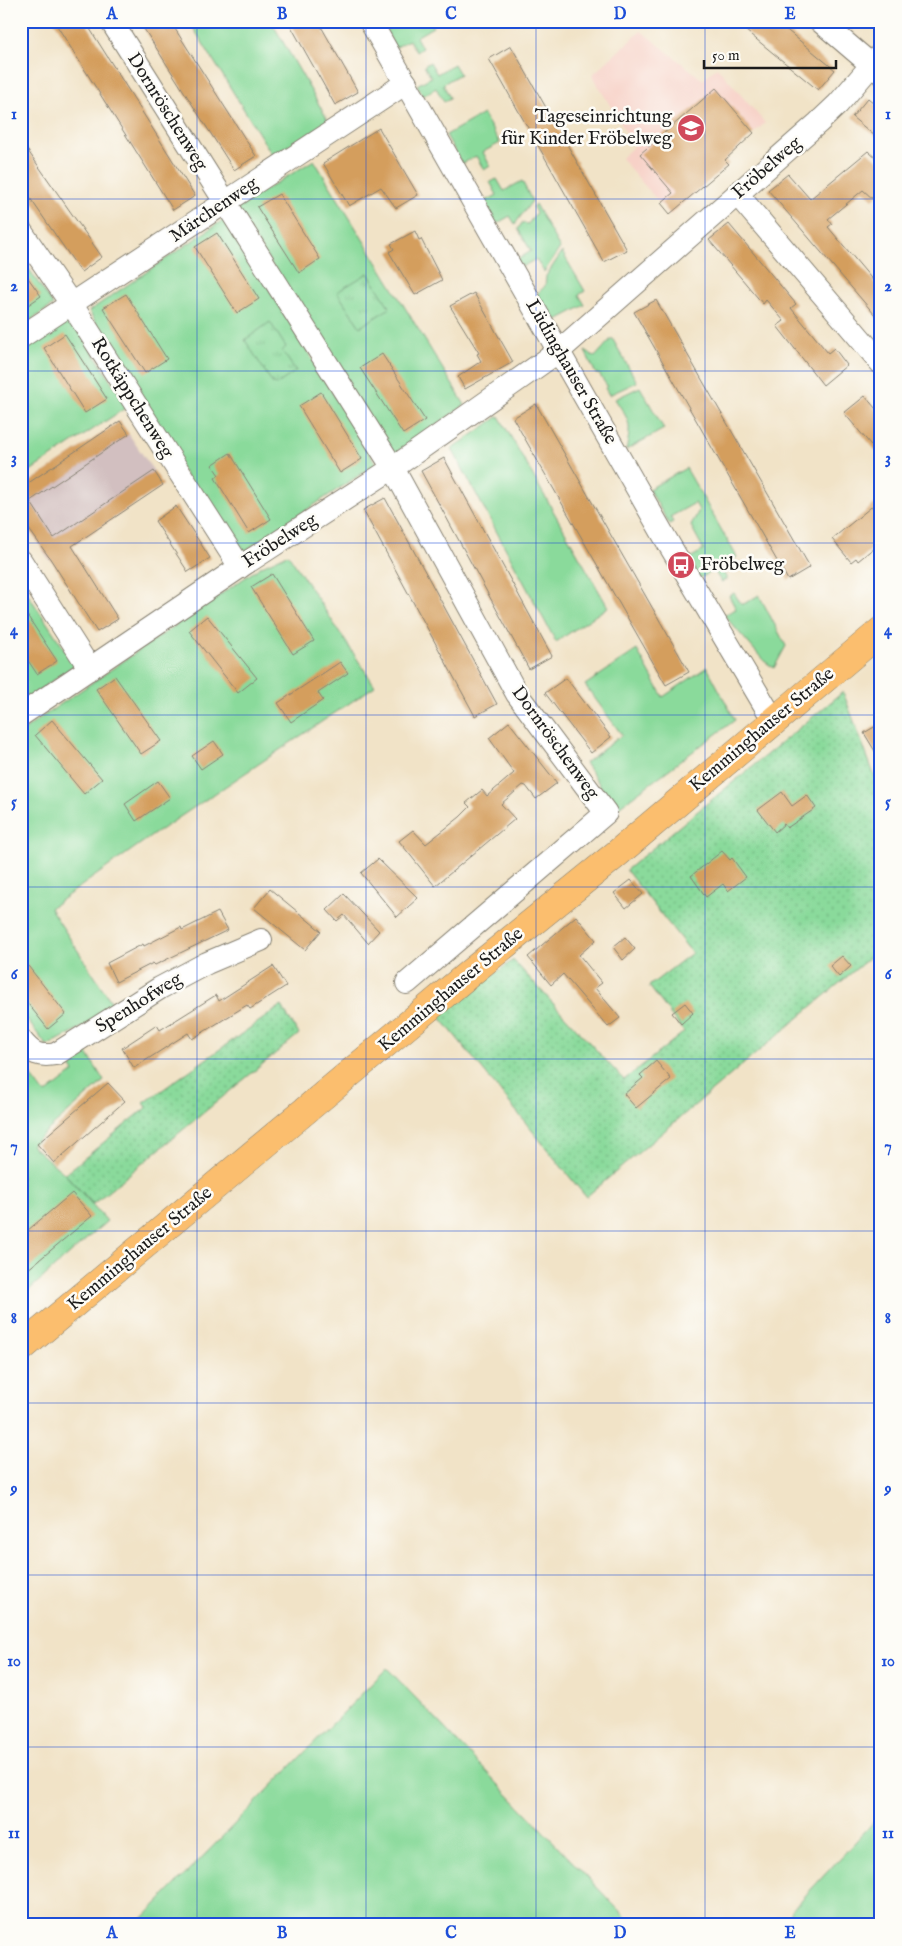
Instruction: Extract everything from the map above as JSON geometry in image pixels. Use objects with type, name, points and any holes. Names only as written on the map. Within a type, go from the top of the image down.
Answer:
[{"type":"main road","name":"Kemminghauser Straße","points":[[21,1348],[881,630]]},
{"type":"street","name":"Dornröschenweg","points":[[111,21],[224,203],[393,468],[517,694],[606,813],[407,983]]},
{"type":"street","name":"Lüdinghauser Straße","points":[[370,21],[667,541],[774,721]]},
{"type":"street","points":[[820,21],[878,64]]},
{"type":"street","name":"Fröbelweg","points":[[21,715],[240,567],[393,468],[559,350],[838,104],[878,64]]},
{"type":"street","name":"Märchenweg","points":[[21,337],[406,83]]},
{"type":"street","points":[[737,194],[881,364]]},
{"type":"street","name":"Rotkäppchenweg","points":[[21,231],[72,305],[240,567]]},
{"type":"street","points":[[21,562],[90,669]]},
{"type":"street","name":"Spenhofweg","points":[[21,1040],[31,1053],[43,1056],[56,1054],[160,988],[207,962],[262,940]]},
{"type":"shaded area","name":"Tageseinrichtung für Kinder Fröbelweg","points":[[641,31],[703,80],[717,67],[765,123],[716,167],[720,171],[670,215],[621,158],[634,146],[592,75]]},
{"type":"shaded area","points":[[120,421],[163,485],[50,561],[21,518],[21,488]]},
{"type":"green space","points":[[189,21],[271,21],[329,122],[274,158]]},
{"type":"green space","points":[[381,21],[430,21],[433,27],[416,37],[422,48],[416,52],[409,40],[395,48]]},
{"type":"green space","points":[[430,62],[437,74],[454,64],[460,74],[443,84],[450,98],[444,102],[436,88],[423,96],[417,85],[431,77],[424,66]]},
{"type":"green space","points":[[483,114],[500,143],[483,152],[490,166],[484,170],[476,156],[462,164],[446,135]]},
{"type":"green space","points":[[314,160],[465,405],[391,456],[236,208]]},
{"type":"green space","points":[[497,179],[504,191],[522,181],[532,201],[515,224],[510,216],[496,224],[484,202],[497,195],[490,182]]},
{"type":"green space","points":[[535,204],[560,248],[544,272],[536,259],[522,267],[517,260],[531,251],[518,229],[522,223],[528,224],[536,213],[533,207]]},
{"type":"green space","points":[[226,218],[376,464],[234,558],[89,311]]},
{"type":"green space","points":[[562,252],[585,291],[579,295],[585,305],[553,322],[537,294],[545,286],[546,276]]},
{"type":"green space","points":[[21,257],[53,305],[21,327]]},
{"type":"green space","points":[[368,273],[390,308],[360,327],[337,292]]},
{"type":"green space","points":[[72,318],[127,407],[21,477],[21,352]]},
{"type":"green space","points":[[270,322],[286,347],[282,351],[296,371],[276,385],[273,384],[245,340]]},
{"type":"green space","points":[[612,338],[637,382],[609,395],[605,388],[607,386],[599,374],[596,374],[585,351],[595,357]]},
{"type":"green space","points":[[640,387],[664,429],[626,450],[629,434],[627,418],[615,399]]},
{"type":"green space","points":[[499,416],[608,607],[556,642],[452,449]]},
{"type":"green space","points":[[686,468],[737,557],[720,567],[727,579],[721,582],[714,570],[699,579],[688,559],[704,550],[691,526],[699,510],[695,503],[670,517],[673,522],[669,524],[649,489]]},
{"type":"green space","points":[[288,554],[375,686],[153,835],[50,908],[116,1009],[47,1046],[21,1012],[21,733],[262,566]]},
{"type":"green space","points":[[21,584],[75,665],[21,703]]},
{"type":"green space","points":[[734,593],[742,605],[759,595],[786,646],[774,668],[764,661],[724,615],[736,609],[729,596]]},
{"type":"green space","points":[[637,650],[663,697],[707,667],[735,720],[616,809],[585,763],[622,735],[585,685]]},
{"type":"green space","points":[[843,692],[881,793],[881,948],[586,1197],[439,1016],[513,960],[624,1080],[684,1032],[649,986],[692,953],[626,870]]},
{"type":"green space","points":[[281,1006],[299,1034],[93,1204],[65,1174],[147,1107],[144,1103]]},
{"type":"green space","points":[[84,1048],[104,1081],[31,1145],[65,1174],[107,1221],[21,1297],[21,1075],[27,1070],[45,1094],[74,1072],[67,1061]]},
{"type":"green space","points":[[387,1668],[633,1925],[136,1925]]},
{"type":"green space","points":[[881,1814],[881,1925],[778,1925]]},
{"type":"building","points":[[54,21],[85,21],[195,196],[173,210]]},
{"type":"building","points":[[139,21],[170,21],[256,156],[234,170]]},
{"type":"building","points":[[288,21],[318,21],[358,92],[335,105]]},
{"type":"building","points":[[734,21],[776,21],[835,70],[818,90]]},
{"type":"building","points":[[511,46],[627,250],[604,262],[489,59]]},
{"type":"building","points":[[716,88],[754,133],[725,160],[729,164],[670,214],[661,203],[673,193],[640,154]]},
{"type":"building","points":[[868,98],[881,109],[881,141],[852,117]]},
{"type":"building","points":[[379,128],[418,195],[396,208],[381,187],[349,206],[323,163]]},
{"type":"building","points":[[21,141],[102,257],[81,272],[21,185]]},
{"type":"building","points":[[868,151],[881,163],[881,192],[873,199],[863,190],[828,219],[832,224],[828,227],[881,290],[881,322],[768,190],[788,174],[810,199]]},
{"type":"building","points":[[279,194],[320,259],[299,273],[257,207]]},
{"type":"building","points":[[729,224],[796,304],[791,308],[828,353],[834,348],[847,365],[823,385],[777,326],[784,321],[766,300],[763,304],[709,240]]},
{"type":"building","points":[[415,231],[442,280],[415,295],[389,252],[394,249],[391,244]]},
{"type":"building","points":[[217,233],[259,299],[237,313],[195,247]]},
{"type":"building","points":[[21,268],[41,296],[21,310]]},
{"type":"building","points":[[474,293],[513,362],[465,389],[458,377],[481,361],[477,354],[479,353],[450,306]]},
{"type":"building","points":[[126,294],[167,359],[145,373],[103,308]]},
{"type":"building","points":[[656,300],[810,567],[788,580],[634,312]]},
{"type":"building","points":[[65,334],[107,399],[85,413],[44,348]]},
{"type":"building","points":[[382,354],[425,420],[403,434],[360,368]]},
{"type":"building","points":[[321,392],[362,459],[340,473],[299,406]]},
{"type":"building","points":[[865,396],[881,415],[881,457],[844,413]]},
{"type":"building","points":[[536,404],[689,672],[666,685],[513,418]]},
{"type":"building","points":[[120,421],[129,434],[30,501],[54,538],[154,471],[163,485],[72,546],[118,619],[97,632],[51,560],[21,518],[21,488]]},
{"type":"building","points":[[230,453],[271,519],[249,533],[215,478],[219,475],[212,465]]},
{"type":"building","points":[[444,458],[552,656],[529,669],[421,471]]},
{"type":"building","points":[[385,498],[497,704],[475,716],[363,510]]},
{"type":"building","points":[[881,499],[881,542],[858,561],[856,558],[851,562],[832,539]]},
{"type":"building","points":[[176,506],[210,558],[188,572],[155,521]]},
{"type":"building","points":[[272,574],[314,641],[293,654],[251,587]]},
{"type":"building","points":[[21,606],[57,661],[37,674],[21,650]]},
{"type":"building","points":[[207,616],[257,678],[238,693],[189,631]]},
{"type":"building","points":[[340,662],[348,673],[318,693],[323,700],[291,722],[278,703]]},
{"type":"building","points":[[115,676],[161,741],[141,754],[96,689]]},
{"type":"building","points":[[566,678],[611,737],[591,753],[545,693]]},
{"type":"building","points":[[52,720],[102,779],[84,794],[35,735]]},
{"type":"building","points":[[509,722],[557,783],[536,799],[526,786],[523,785],[501,804],[515,819],[435,886],[399,841],[413,830],[426,844],[460,817],[470,807],[466,803],[482,790],[487,796],[514,773],[489,738]]},
{"type":"building","points":[[881,723],[881,761],[864,733]]},
{"type":"building","points":[[214,741],[223,754],[201,769],[192,756]]},
{"type":"building","points":[[158,781],[170,798],[136,821],[125,804]]},
{"type":"building","points":[[782,792],[792,806],[807,795],[816,808],[787,828],[784,824],[775,832],[758,810]]},
{"type":"building","points":[[722,851],[730,860],[732,858],[746,877],[728,891],[723,884],[706,897],[691,876]]},
{"type":"building","points":[[378,859],[418,898],[397,917],[361,873]]},
{"type":"building","points":[[631,880],[643,894],[626,908],[614,893]]},
{"type":"building","points":[[270,889],[321,931],[305,950],[254,908]]},
{"type":"building","points":[[344,894],[379,931],[368,943],[344,915],[337,921],[327,910]]},
{"type":"building","points":[[218,912],[228,930],[155,965],[153,963],[116,982],[107,963],[143,944],[144,946],[181,927],[182,930]]},
{"type":"building","points":[[576,916],[596,940],[579,955],[602,983],[595,988],[620,1018],[608,1027],[563,974],[551,985],[528,957]]},
{"type":"building","points":[[625,937],[635,949],[623,960],[613,947]]},
{"type":"building","points":[[842,956],[851,966],[839,977],[830,966]]},
{"type":"building","points":[[21,957],[66,1014],[48,1029],[21,995]]},
{"type":"building","points":[[273,966],[286,986],[250,1009],[247,1005],[192,1039],[188,1033],[134,1068],[122,1048],[157,1025],[160,1030],[216,995],[219,1001]]},
{"type":"building","points":[[685,1003],[693,1013],[681,1024],[672,1013]]},
{"type":"building","points":[[656,1061],[671,1079],[636,1108],[624,1094],[643,1078],[640,1075]]},
{"type":"building","points":[[108,1083],[125,1101],[54,1163],[37,1144]]},
{"type":"building","points":[[72,1193],[92,1216],[21,1275],[21,1236]]},
{"type":"place","name":"Tageseinrichtung für Kinder Fröbelweg","points":[[691,128]]},
{"type":"place","name":"Fröbelweg","points":[[681,565]]}]
